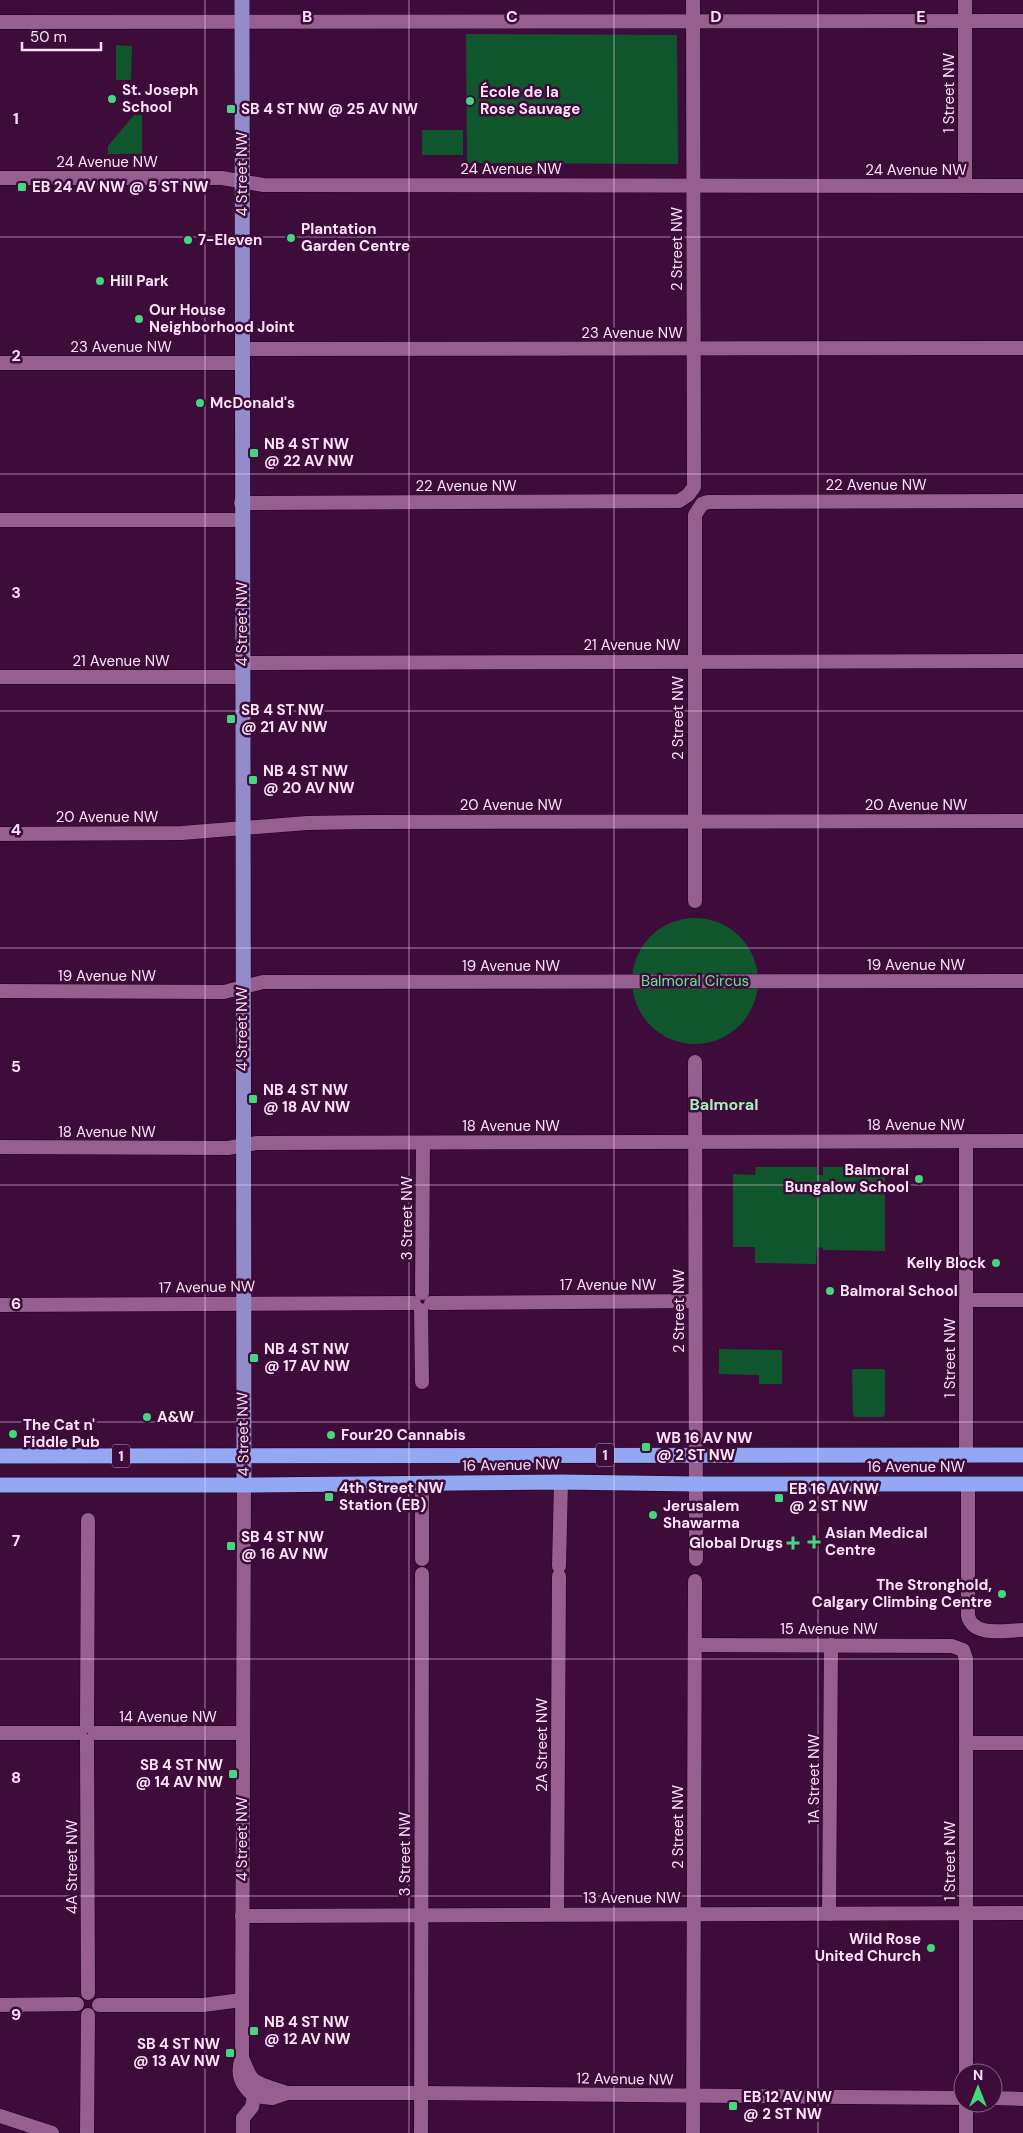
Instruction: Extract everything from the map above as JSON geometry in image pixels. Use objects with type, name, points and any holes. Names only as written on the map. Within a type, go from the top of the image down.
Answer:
[{"type":"highway","name":"16 Avenue NW","points":[[0,1456],[1023,1455]]},
{"type":"highway","name":"16 Avenue NW","points":[[0,1485],[561,1482],[1023,1484]]},
{"type":"main road","name":"4 Street NW","points":[[242,0],[241,988],[244,1485]]},
{"type":"street","name":"2 Street NW","points":[[688,495],[694,488],[693,0]]},
{"type":"street","name":"1 Street NW","points":[[965,0],[965,186]]},
{"type":"street","points":[[0,22],[242,20],[1023,21]]},
{"type":"street","name":"24 Avenue NW","points":[[0,178],[200,177],[227,178],[263,185],[1023,186]]},
{"type":"street","name":"23 Avenue NW","points":[[0,363],[242,356],[694,349],[1023,348]]},
{"type":"street","name":"22 Avenue NW","points":[[241,503],[678,501],[688,495]]},
{"type":"street","name":"22 Avenue NW","points":[[700,507],[708,502],[1023,501]]},
{"type":"street","name":"2 Street NW","points":[[695,901],[695,515],[700,507]]},
{"type":"street","points":[[0,520],[242,520]]},
{"type":"street","name":"21 Avenue NW","points":[[0,677],[694,661],[1023,661]]},
{"type":"street","name":"20 Avenue NW","points":[[0,834],[182,833],[307,823],[356,822],[1023,821]]},
{"type":"street","name":"19 Avenue NW","points":[[0,992],[224,992],[263,982],[1023,981]]},
{"type":"street","name":"2 Street NW","points":[[695,1062],[696,1560]]},
{"type":"street","name":"1 Street NW","points":[[966,1141],[966,1454]]},
{"type":"street","name":"18 Avenue NW","points":[[0,1147],[228,1148],[257,1143],[1023,1141]]},
{"type":"street","name":"3 Street NW","points":[[422,1382],[423,1143]]},
{"type":"street","points":[[966,1300],[1023,1300]]},
{"type":"street","name":"17 Avenue NW","points":[[0,1304],[695,1301]]},
{"type":"street","name":"2A Street NW","points":[[557,1914],[561,1482]]},
{"type":"street","points":[[422,1484],[422,1560]]},
{"type":"street","points":[[968,1484],[968,1616],[972,1627],[980,1630],[1023,1630]]},
{"type":"street","name":"4 Street NW","points":[[244,1485],[242,2058],[238,2073],[246,2090],[255,2089]]},
{"type":"street","name":"4A Street NW","points":[[88,1520],[88,1993]]},
{"type":"street","name":"3 Street NW","points":[[421,2133],[422,1574]]},
{"type":"street","name":"2 Street NW","points":[[693,2133],[695,1582]]},
{"type":"street","name":"15 Avenue NW","points":[[695,1645],[952,1646],[963,1650]]},
{"type":"street","name":"1A Street NW","points":[[829,1914],[831,1645]]},
{"type":"street","name":"1 Street NW","points":[[963,1650],[966,1659],[966,2063]]},
{"type":"street","name":"14 Avenue NW","points":[[0,1733],[242,1733]]},
{"type":"street","points":[[966,1743],[1023,1743]]},
{"type":"street","name":"13 Avenue NW","points":[[242,1916],[1023,1913]]},
{"type":"street","points":[[88,1993],[95,1996],[99,2005],[97,2011],[88,2015],[82,2013],[78,2004],[81,1997],[88,1993]]},
{"type":"street","points":[[0,2005],[78,2004]]},
{"type":"street","points":[[99,2005],[242,2005]]},
{"type":"street","points":[[87,2133],[88,2015]]},
{"type":"street","points":[[243,2133],[243,2118],[252,2107],[255,2089]]},
{"type":"street","name":"12 Avenue NW","points":[[255,2089],[272,2098],[287,2093],[953,2098]]},
{"type":"street","points":[[1003,2098],[1023,2099]]},
{"type":"street","points":[[966,2113],[966,2133]]},
{"type":"street","points":[[0,2116],[52,2133]]},
{"type":"green space","points":[[466,34],[677,35],[678,164],[467,163]]},
{"type":"green space","points":[[116,45],[132,46],[131,80],[116,80]]},
{"type":"green space","points":[[134,115],[142,115],[142,154],[108,154],[108,146]]},
{"type":"green space","points":[[422,130],[463,130],[463,155],[422,155]]},
{"type":"green space","name":"Balmoral Circus","points":[[695,918],[719,922],[740,936],[754,957],[758,981],[754,1005],[740,1026],[719,1040],[695,1044],[671,1040],[650,1026],[636,1005],[632,981],[636,957],[650,936],[671,922]]},
{"type":"green space","points":[[756,1167],[817,1167],[817,1175],[823,1175],[823,1167],[885,1167],[885,1251],[823,1250],[823,1248],[817,1247],[816,1264],[755,1263],[755,1247],[733,1247],[733,1174],[755,1175]]},
{"type":"green space","points":[[719,1349],[782,1350],[782,1384],[759,1384],[759,1375],[719,1374]]},
{"type":"green space","points":[[852,1370],[885,1370],[885,1414],[883,1417],[855,1417],[853,1414]]},
{"type":"place","name":"St. Joseph School","points":[[112,99]]},
{"type":"place","name":"École de la Rose Sauvage","points":[[470,101]]},
{"type":"place","name":"SB 4 ST NW @ 25 AV NW","points":[[231,109]]},
{"type":"place","name":"EB 24 AV NW @ 5 ST NW","points":[[22,187]]},
{"type":"place","name":"Plantation Garden Centre","points":[[291,238]]},
{"type":"place","name":"7-Eleven","points":[[188,240]]},
{"type":"place","name":"Hill Park","points":[[100,281]]},
{"type":"place","name":"Our House Neighborhood Joint","points":[[139,319]]},
{"type":"place","name":"McDonald's","points":[[200,403]]},
{"type":"place","name":"NB 4 ST NW @ 22 AV NW","points":[[254,453]]},
{"type":"place","name":"SB 4 ST NW @ 21 AV NW","points":[[231,719]]},
{"type":"place","name":"NB 4 ST NW @ 20 AV NW","points":[[253,780]]},
{"type":"place","name":"NB 4 ST NW @ 18 AV NW","points":[[253,1099]]},
{"type":"place","name":"Balmoral Bungalow School","points":[[919,1179]]},
{"type":"place","name":"Kelly Block","points":[[996,1263]]},
{"type":"place","name":"Balmoral School","points":[[830,1291]]},
{"type":"place","name":"NB 4 ST NW @ 17 AV NW","points":[[254,1358]]},
{"type":"place","name":"A&W","points":[[147,1417]]},
{"type":"place","name":"The Cat n' Fiddle Pub","points":[[13,1434]]},
{"type":"place","name":"Four20 Cannabis","points":[[331,1435]]},
{"type":"place","name":"WB 16 AV NW @ 2 ST NW","points":[[646,1447]]},
{"type":"place","name":"4th Street NW Station (EB)","points":[[329,1497]]},
{"type":"place","name":"EB 16 AV NW @ 2 ST NW","points":[[779,1498]]},
{"type":"place","name":"Jerusalem Shawarma","points":[[653,1515]]},
{"type":"place","name":"Asian Medical Centre","points":[[814,1542]]},
{"type":"place","name":"Global Drugs","points":[[793,1543]]},
{"type":"place","name":"SB 4 ST NW @ 16 AV NW","points":[[231,1546]]},
{"type":"place","name":"The Stronghold, Calgary Climbing Centre","points":[[1002,1594]]},
{"type":"place","name":"SB 4 ST NW @ 14 AV NW","points":[[233,1774]]},
{"type":"place","name":"Wild Rose United Church","points":[[931,1948]]},
{"type":"place","name":"NB 4 ST NW @ 12 AV NW","points":[[254,2031]]},
{"type":"place","name":"SB 4 ST NW @ 13 AV NW","points":[[230,2053]]},
{"type":"place","name":"EB 12 AV NW @ 2 ST NW","points":[[733,2106]]},
{"type":"district","name":"Balmoral","points":[[724,1104]]}]
